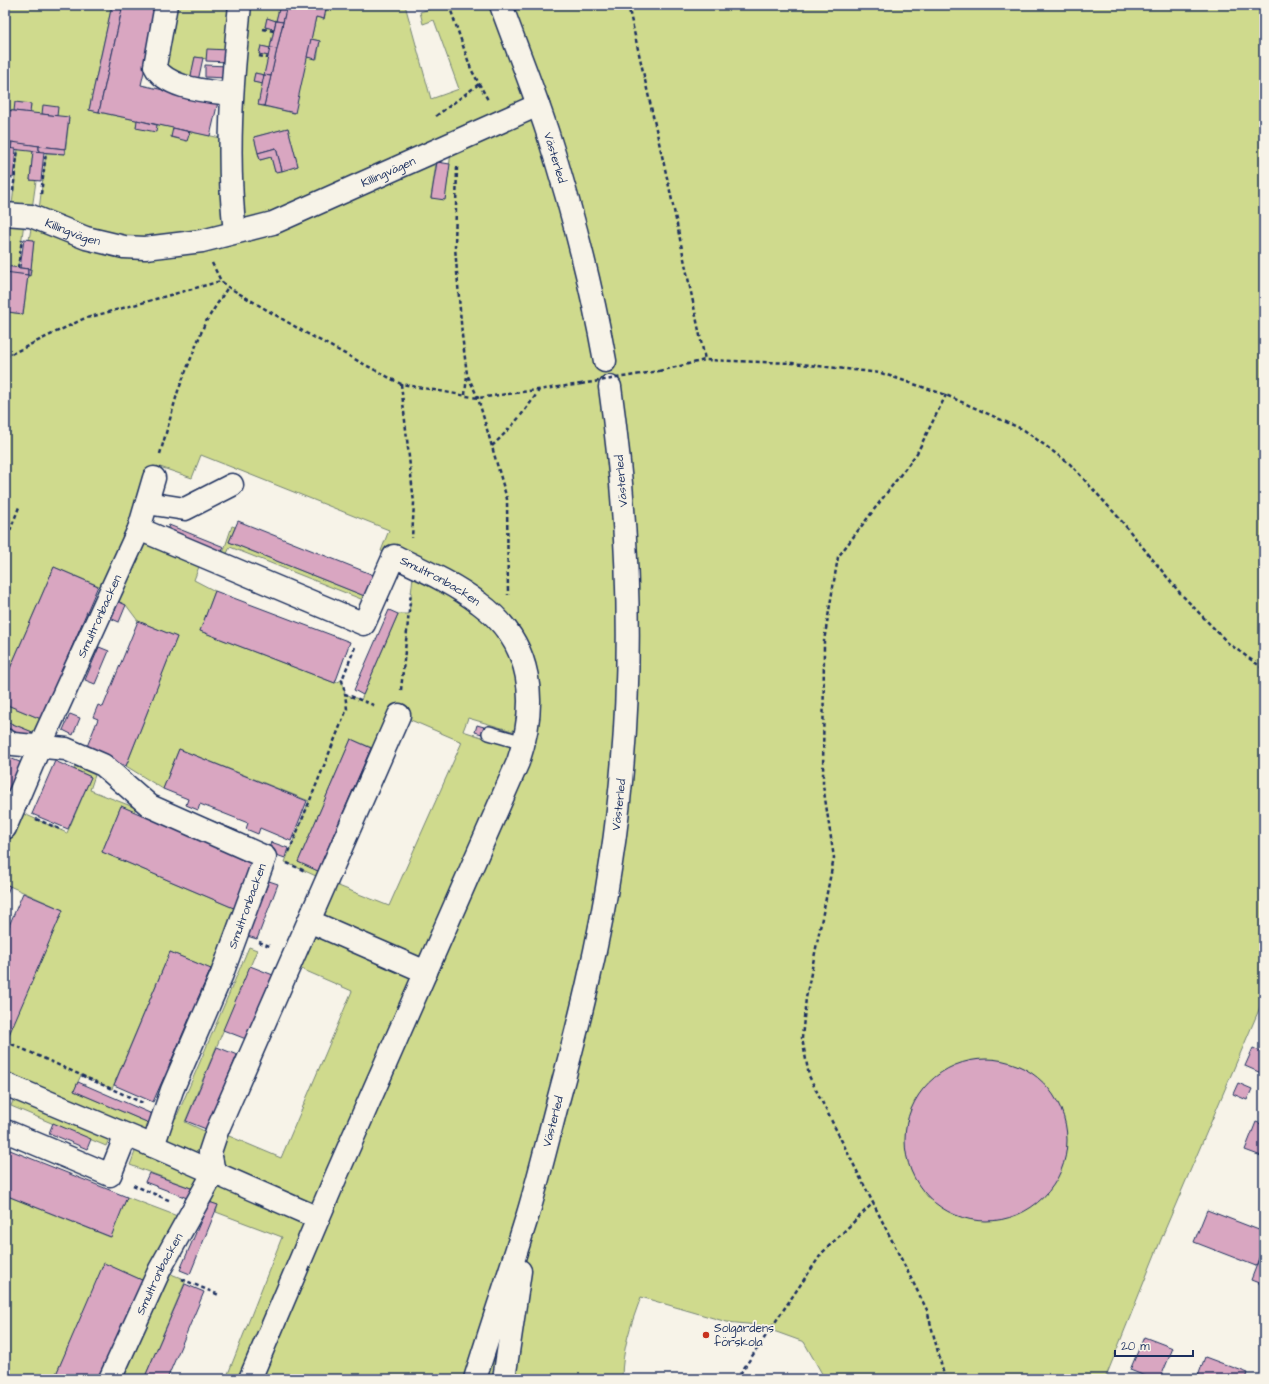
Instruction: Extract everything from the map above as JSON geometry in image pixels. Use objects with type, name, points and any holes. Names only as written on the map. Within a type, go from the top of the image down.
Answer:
[{"type":"street","points":[[166,5],[155,66],[158,73],[178,84],[231,94]]},
{"type":"street","points":[[235,232],[232,206],[231,94],[240,5]]},
{"type":"street","name":"Västerled","points":[[501,5],[538,105],[574,221],[596,312],[605,361]]},
{"type":"street","name":"Killingvägen","points":[[8,214],[24,214],[38,218],[86,238],[124,248],[145,248],[182,244],[273,223],[538,105]]},
{"type":"street","name":"Västerled","points":[[475,1379],[528,1213],[586,989],[608,879],[616,817],[626,703],[628,587],[619,452],[610,387]]},
{"type":"street","name":"Smultronbacken","points":[[5,828],[40,746],[139,529],[154,478]]},
{"type":"street","points":[[147,503],[184,509],[232,485]]},
{"type":"street","points":[[139,529],[364,624]]},
{"type":"street","name":"Smultronbacken","points":[[250,1379],[318,1218],[511,779],[524,743],[529,719],[528,686],[521,659],[509,633],[480,603],[455,587],[394,556],[364,624]]},
{"type":"street","points":[[214,1172],[210,1152],[218,1131],[398,715]]},
{"type":"street","name":"Smultronbacken","points":[[5,740],[13,744],[66,749],[103,765],[150,806],[265,857],[222,974],[172,1090],[153,1146]]},
{"type":"street","points":[[309,921],[426,972]]},
{"type":"street","points":[[5,1084],[126,1134],[318,1218]]},
{"type":"street","points":[[8,1132],[110,1175],[126,1134]]},
{"type":"street","name":"Smultronbacken","points":[[110,1379],[160,1269],[214,1172]]},
{"type":"street","name":"Västerled","points":[[504,1379],[528,1213]]},
{"type":"lane","points":[[489,733],[524,743]]},
{"type":"path","points":[[270,5],[279,8]]},
{"type":"path","points":[[449,5],[471,69],[501,121]]},
{"type":"path","points":[[628,5],[670,191],[705,360]]},
{"type":"path","points":[[436,116],[479,84]]},
{"type":"path","points":[[458,141],[455,247],[460,314],[467,374],[465,395]]},
{"type":"path","points":[[8,214],[18,149]]},
{"type":"path","points":[[38,218],[46,153]]},
{"type":"path","points":[[5,357],[83,319],[220,281],[306,333],[401,384],[478,398],[581,384],[659,371],[705,360],[792,363],[880,373],[946,395],[1024,430],[1070,464],[1119,518],[1163,574],[1228,643],[1264,669]]},
{"type":"path","points":[[154,478],[178,391],[205,323],[228,287]]},
{"type":"path","points":[[467,374],[478,398],[507,499],[509,633]]},
{"type":"path","points":[[345,694],[398,715],[414,504],[401,384]]},
{"type":"path","points":[[492,446],[512,427],[539,390]]},
{"type":"path","points":[[945,1379],[927,1310],[809,1076],[802,1038],[806,998],[834,858],[824,785],[824,641],[838,557],[917,453],[946,395]]},
{"type":"path","points":[[5,544],[19,507]]},
{"type":"path","points":[[265,857],[285,862],[347,709],[342,680],[364,624]]},
{"type":"path","points":[[237,933],[293,956]]},
{"type":"path","points":[[5,1041],[164,1113]]},
{"type":"path","points":[[136,1186],[193,1210]]},
{"type":"path","points":[[740,1374],[822,1253],[873,1203]]},
{"type":"path","points":[[160,1269],[219,1295]]},
{"type":"green space","points":[[5,5],[112,5],[89,110],[230,140],[235,51],[207,59],[195,57],[189,87],[164,77],[166,5],[280,5],[276,21],[267,18],[265,27],[274,29],[270,48],[261,46],[259,54],[269,56],[264,75],[255,73],[253,82],[263,84],[258,105],[294,113],[307,57],[317,59],[320,41],[311,39],[316,17],[324,19],[326,5],[405,5],[431,99],[459,89],[434,20],[423,24],[420,12],[430,9],[429,5],[1264,5],[1264,998],[1164,1232],[1105,1379],[825,1379],[804,1342],[757,1325],[727,1322],[641,1297],[625,1347],[622,1379],[226,1379],[282,1237],[216,1212],[218,1205],[209,1202],[199,1191],[130,1165],[139,1141],[113,1130],[106,1146],[11,1106],[17,1090],[5,1084],[5,1041],[63,910],[5,884],[5,819],[13,809],[67,833],[91,777],[74,769],[75,766],[95,775],[90,790],[136,808],[134,812],[121,806],[102,852],[236,909],[222,974],[170,952],[112,1089],[81,1075],[74,1091],[156,1126],[164,1113],[176,1118],[249,947],[257,950],[185,1122],[215,1136],[217,1131],[281,1158],[352,991],[290,964],[326,881],[389,906],[462,742],[399,715],[382,752],[351,739],[298,862],[318,871],[316,876],[285,862],[309,801],[179,749],[163,789],[126,766],[177,637],[138,621],[126,605],[117,601],[111,591],[54,567],[5,680],[5,304],[9,304],[8,312],[23,314],[34,241],[29,240],[33,217],[38,218],[46,153],[65,154],[69,118],[5,110]],"holes":[[[288,128],[298,166],[275,172],[271,157],[260,160],[254,137]],[[452,144],[445,199],[431,198],[438,150]],[[201,455],[389,530],[381,551],[414,566],[409,614],[398,614],[361,700],[345,694],[342,680],[335,683],[200,631],[215,591],[194,580],[203,556],[139,529],[157,466],[192,478]],[[468,718],[526,735],[522,750],[463,731]]]},
{"type":"green space","points":[[18,149],[33,151],[30,180],[36,181],[31,216],[25,215],[18,268],[5,266],[5,214],[11,214]]},
{"type":"green space","points":[[232,526],[235,527],[229,542],[367,597],[366,601],[230,547],[225,558],[222,556]]},
{"type":"green space","points":[[5,704],[41,719],[35,733],[5,721]]},
{"type":"green space","points":[[5,1195],[110,1237],[127,1197],[188,1220],[144,1281],[105,1264],[54,1379],[14,1379],[5,1374]]},
{"type":"green space","points":[[166,1272],[186,1280],[144,1379],[119,1379]]},
{"type":"building","points":[[112,5],[123,5],[99,112],[89,110]]},
{"type":"building","points":[[123,5],[159,5],[141,85],[218,102],[210,136],[99,112]]},
{"type":"building","points":[[280,5],[287,5],[283,22],[276,21]]},
{"type":"building","points":[[287,5],[327,5],[324,19],[316,17],[295,113],[264,106]]},
{"type":"building","points":[[267,18],[276,21],[274,29],[265,27]]},
{"type":"building","points":[[276,21],[283,22],[277,49],[270,48]]},
{"type":"building","points":[[311,39],[320,41],[316,59],[307,57]]},
{"type":"building","points":[[261,46],[270,48],[269,56],[259,54]]},
{"type":"building","points":[[270,48],[277,49],[271,76],[264,75]]},
{"type":"building","points":[[207,49],[229,50],[228,62],[206,61]]},
{"type":"building","points":[[195,57],[203,58],[198,81],[190,80]]},
{"type":"building","points":[[205,65],[227,66],[226,78],[205,77]]},
{"type":"building","points":[[255,73],[264,75],[263,84],[253,82]]},
{"type":"building","points":[[264,75],[271,76],[264,106],[258,105]]},
{"type":"building","points":[[15,102],[31,104],[30,113],[14,111]]},
{"type":"building","points":[[43,105],[58,107],[57,116],[42,114]]},
{"type":"building","points":[[5,110],[69,117],[65,149],[5,142]]},
{"type":"building","points":[[137,120],[157,125],[156,132],[136,128]]},
{"type":"building","points":[[173,128],[190,132],[187,141],[171,137]]},
{"type":"building","points":[[288,128],[298,166],[282,171],[276,148],[258,153],[254,137]]},
{"type":"building","points":[[5,142],[12,142],[11,149],[5,148]]},
{"type":"building","points":[[12,142],[39,146],[39,152],[11,149]]},
{"type":"building","points":[[39,146],[65,149],[65,154],[39,152]]},
{"type":"building","points":[[6,148],[16,149],[13,178],[5,177]]},
{"type":"building","points":[[276,148],[282,171],[275,172],[271,157],[260,160],[258,153]]},
{"type":"building","points":[[33,151],[44,152],[41,181],[30,180]]},
{"type":"building","points":[[437,162],[450,164],[445,200],[431,198]]},
{"type":"building","points":[[24,239],[34,240],[31,269],[20,268]]},
{"type":"building","points":[[5,266],[28,269],[28,275],[5,273]]},
{"type":"building","points":[[28,269],[31,269],[30,276],[28,275]]},
{"type":"building","points":[[5,272],[28,275],[23,314],[8,312],[9,304],[5,304]]},
{"type":"building","points":[[238,521],[376,576],[367,597],[229,542]]},
{"type":"building","points":[[169,525],[224,547],[220,556],[165,535]]},
{"type":"building","points":[[54,567],[98,586],[41,719],[5,704],[5,680]]},
{"type":"building","points":[[215,591],[350,642],[335,683],[200,631]]},
{"type":"building","points":[[117,601],[126,605],[119,622],[110,618]]},
{"type":"building","points":[[389,610],[398,614],[363,695],[354,690]]},
{"type":"building","points":[[138,621],[177,637],[126,766],[86,749],[98,719],[93,717],[98,705],[103,707]]},
{"type":"building","points":[[99,647],[109,651],[95,684],[85,680]]},
{"type":"building","points":[[70,714],[80,718],[73,735],[63,730]]},
{"type":"building","points":[[5,721],[35,733],[31,743],[5,732]]},
{"type":"building","points":[[477,725],[484,727],[482,734],[475,732]]},
{"type":"building","points":[[351,739],[371,748],[318,871],[298,862]]},
{"type":"building","points":[[179,749],[307,801],[291,841],[260,828],[258,834],[246,829],[248,823],[200,804],[198,810],[186,805],[188,799],[163,789]]},
{"type":"building","points":[[5,756],[22,763],[5,802]]},
{"type":"building","points":[[55,761],[91,777],[68,829],[32,814]]},
{"type":"building","points":[[121,806],[255,864],[236,909],[102,852]]},
{"type":"building","points":[[205,818],[238,831],[236,836]]},
{"type":"building","points":[[271,842],[288,848],[285,858],[268,852]]},
{"type":"building","points":[[269,881],[278,884],[257,939],[247,936]]},
{"type":"building","points":[[5,884],[10,886],[5,898]]},
{"type":"building","points":[[23,893],[63,910],[8,1037],[5,1036],[5,935]]},
{"type":"building","points":[[170,952],[211,969],[197,1000],[202,1003],[197,1015],[192,1012],[169,1066],[175,1068],[170,1080],[164,1077],[153,1102],[114,1085]]},
{"type":"building","points":[[250,966],[273,975],[246,1039],[223,1030]]},
{"type":"building","points":[[217,1047],[237,1055],[206,1129],[186,1121]]},
{"type":"building","points":[[1253,1048],[1264,1053],[1264,1067],[1261,1073],[1245,1066]]},
{"type":"building","points":[[978,1059],[994,1059],[1010,1062],[1024,1068],[1044,1082],[1054,1095],[1064,1116],[1067,1140],[1064,1164],[1054,1185],[1044,1198],[1031,1208],[1010,1218],[994,1221],[978,1221],[962,1218],[948,1212],[934,1203],[923,1192],[914,1178],[908,1164],[905,1148],[905,1132],[908,1116],[914,1102],[923,1088],[934,1077],[948,1068],[962,1062]]},
{"type":"building","points":[[78,1082],[159,1117],[156,1126],[74,1091]]},
{"type":"building","points":[[1238,1083],[1252,1089],[1247,1100],[1233,1094]]},
{"type":"building","points":[[1256,1122],[1264,1125],[1264,1157],[1245,1150]]},
{"type":"building","points":[[53,1123],[91,1139],[87,1149],[49,1133]]},
{"type":"building","points":[[5,1148],[127,1197],[111,1237],[5,1195]]},
{"type":"building","points":[[149,1173],[199,1191],[195,1201],[145,1182]]},
{"type":"building","points":[[209,1202],[218,1205],[190,1274],[180,1270]]},
{"type":"building","points":[[1207,1210],[1264,1232],[1264,1245],[1256,1266],[1194,1242]]},
{"type":"building","points":[[1263,1249],[1264,1250],[1264,1285],[1251,1280]]},
{"type":"building","points":[[104,1263],[144,1281],[101,1379],[54,1379]]},
{"type":"building","points":[[185,1284],[204,1292],[167,1379],[144,1379]]},
{"type":"building","points":[[1144,1337],[1173,1348],[1160,1379],[1153,1379],[1130,1370]]},
{"type":"building","points":[[1205,1357],[1248,1373],[1246,1379],[1197,1379]]},
{"type":"place","name":"Solgårdens förskola","points":[[706,1335]]}]
